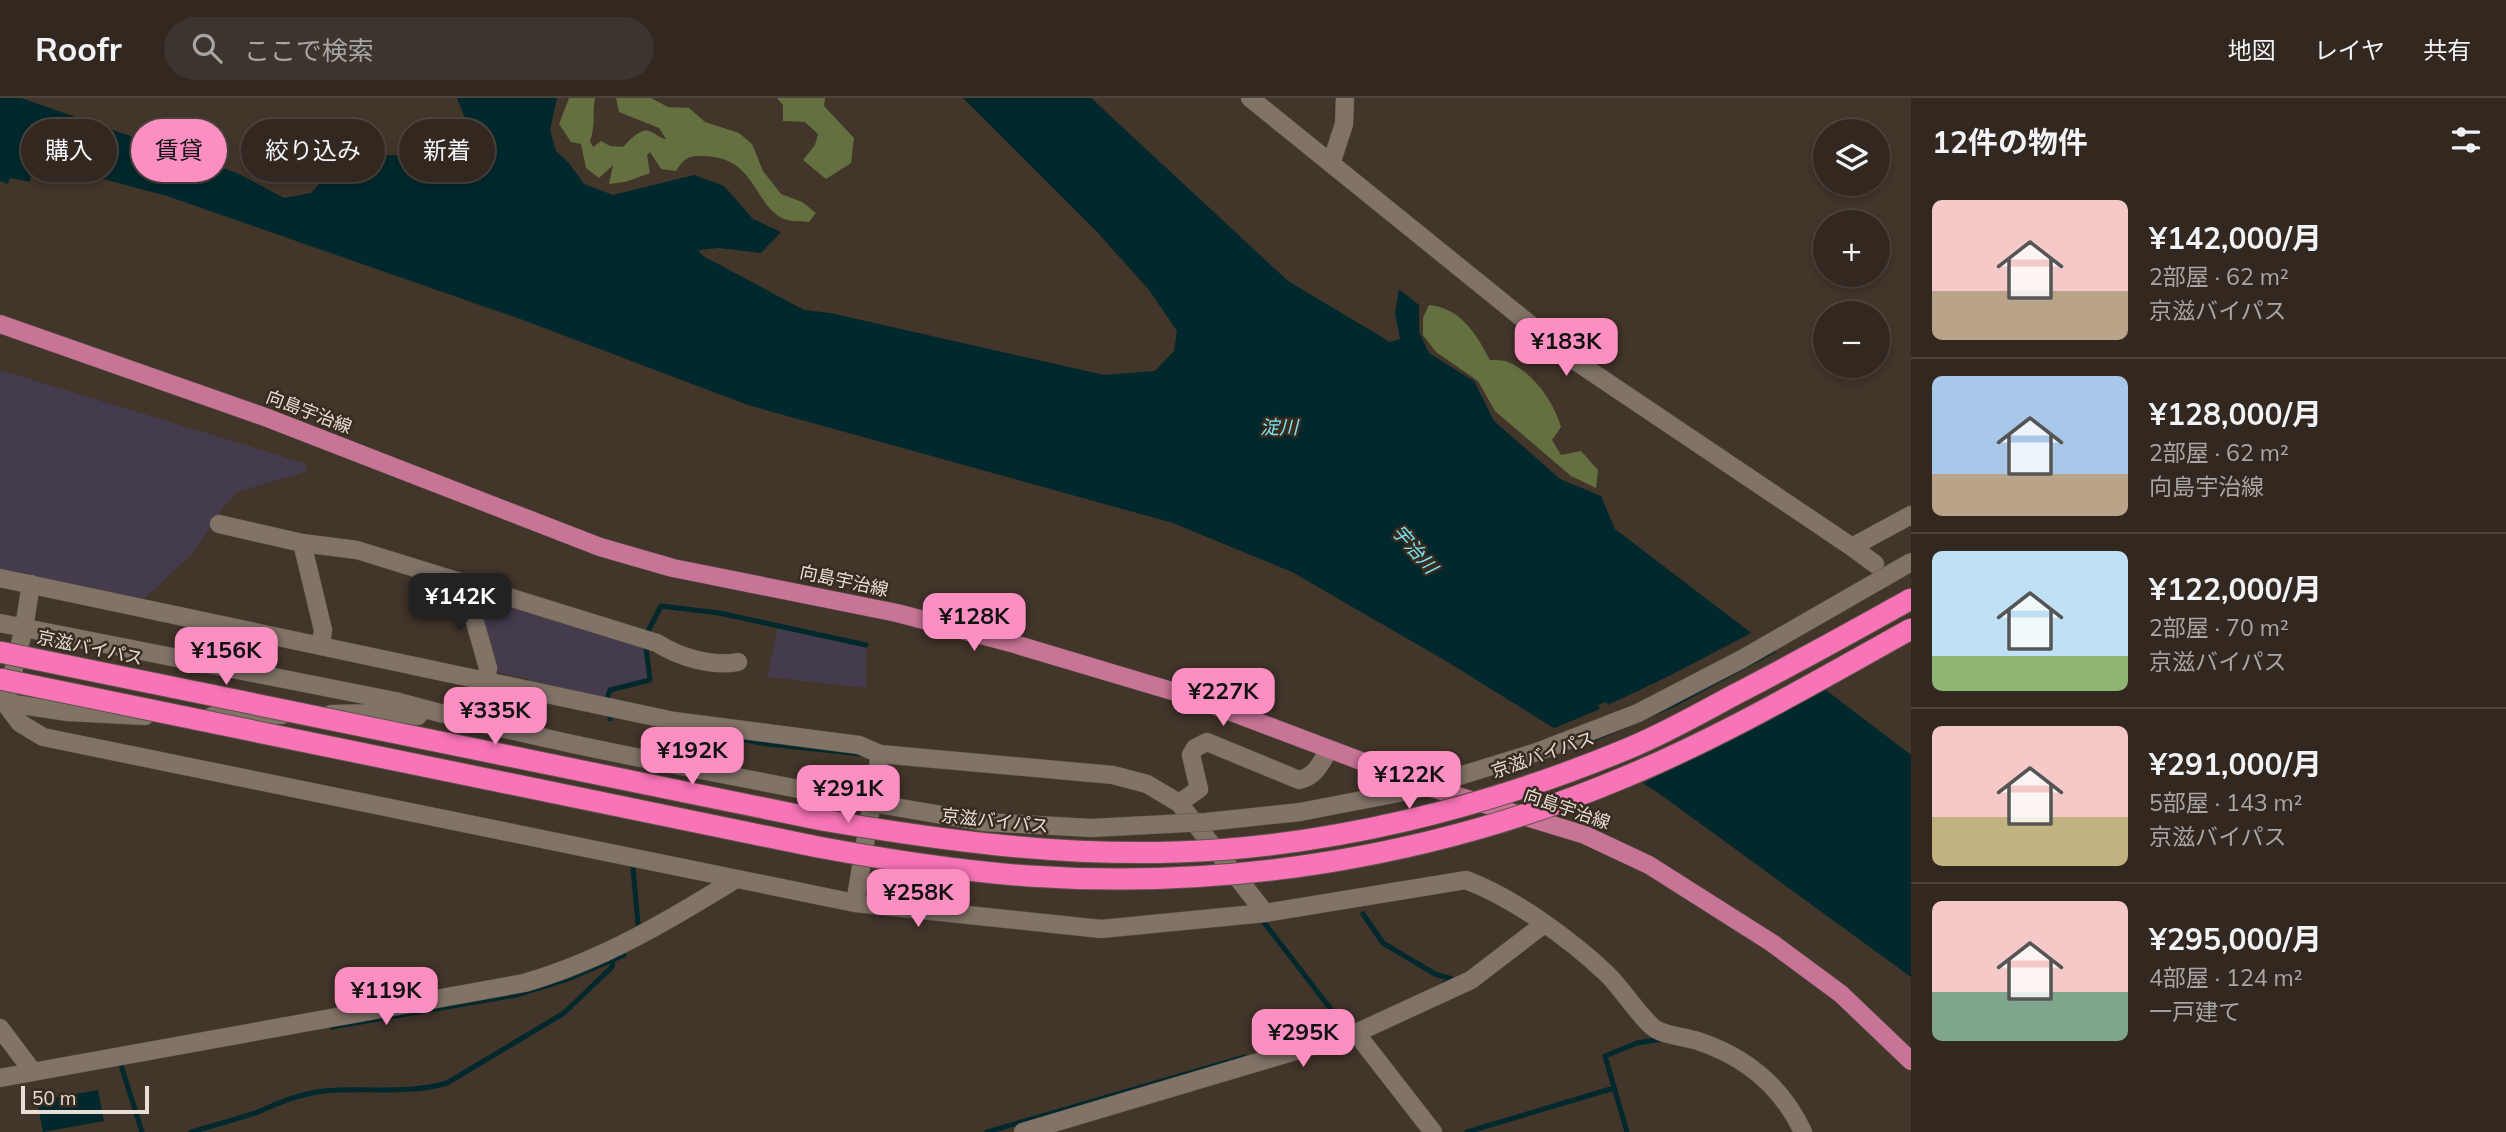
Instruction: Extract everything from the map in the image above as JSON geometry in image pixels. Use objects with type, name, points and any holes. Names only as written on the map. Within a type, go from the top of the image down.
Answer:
[{"type":"highway","name":"京滋バイパス","points":[[0,652],[877,829],[1051,849],[1176,852],[1257,846],[1336,835],[1446,810],[1575,769],[1674,727],[1911,599]]},
{"type":"highway","points":[[0,679],[875,858],[1028,876],[1166,879],[1269,871],[1346,859],[1447,837],[1537,810],[1623,778],[1713,737],[1911,629]]},
{"type":"main road","name":"向島宇治線","points":[[0,324],[265,417],[600,547],[673,568],[897,613],[1012,643],[1192,697],[1435,789],[1586,835],[1649,865],[1772,943],[1841,994],[1911,1061]]},
{"type":"street","points":[[1250,98],[1574,360],[1875,564]]},
{"type":"street","points":[[1331,164],[1344,124],[1345,98]]},
{"type":"street","points":[[1852,547],[1911,514]]},
{"type":"street","points":[[219,524],[302,543],[357,550],[657,643],[673,653],[725,665],[738,662]]},
{"type":"street","points":[[302,543],[323,630],[321,646]]},
{"type":"street","points":[[0,622],[396,701],[480,724],[854,800],[983,822],[1091,828],[1206,822],[1300,812],[1414,790],[1537,752],[1638,713],[1742,659],[1911,562]]},
{"type":"street","points":[[0,578],[674,722],[859,745],[880,754],[1113,775],[1147,784],[1179,803],[1265,914]]},
{"type":"street","points":[[464,583],[488,668],[480,724]]},
{"type":"street","points":[[3,702],[24,628],[31,585]]},
{"type":"street","points":[[3,702],[68,712],[142,716],[381,713],[460,719]]},
{"type":"street","points":[[3,702],[20,723],[43,737],[855,903],[1101,929],[1265,914],[1466,880],[1492,890],[1544,924],[1608,975],[1655,1029],[1700,1042],[1740,1059],[1771,1083],[1794,1112],[1803,1132]]},
{"type":"street","points":[[1179,803],[1199,789],[1191,755],[1195,748],[1208,742],[1299,780],[1316,772],[1329,750]]},
{"type":"street","points":[[855,903],[880,754]]},
{"type":"street","points":[[0,1078],[524,983],[564,971],[652,930],[736,880]]},
{"type":"street","points":[[1024,1132],[1356,1033],[1471,981],[1544,924]]},
{"type":"street","points":[[0,1028],[33,1072]]},
{"type":"street","points":[[1356,1033],[1433,1132]]},
{"type":"shaded area","points":[[0,370],[304,463],[308,471],[237,492],[223,507],[193,553],[144,599],[0,569]]},
{"type":"shaded area","points":[[478,596],[646,648],[650,680],[610,690],[607,699],[532,685],[529,679],[495,672]]},
{"type":"shaded area","points":[[778,626],[866,645],[866,688],[767,677]]},
{"type":"green space","points":[[569,98],[595,98],[590,141],[593,147],[601,141],[610,146],[623,147],[642,131],[652,132],[666,139],[659,128],[619,112],[616,98],[651,98],[668,107],[689,108],[705,122],[739,133],[752,144],[763,171],[781,194],[802,202],[816,213],[809,222],[789,221],[776,214],[744,173],[734,164],[720,158],[689,158],[676,171],[661,169],[650,152],[647,155],[650,173],[625,182],[609,184],[613,165],[599,178],[586,168],[581,144],[571,142],[559,124]]},
{"type":"green space","points":[[777,98],[825,98],[824,106],[854,138],[851,163],[826,179],[803,160],[815,145],[818,134],[805,122],[783,121],[783,105]]},
{"type":"green space","points":[[1429,305],[1450,311],[1459,317],[1473,332],[1490,360],[1508,362],[1534,380],[1548,398],[1561,427],[1552,440],[1561,455],[1581,451],[1598,470],[1596,488],[1571,476],[1495,411],[1478,381],[1436,352],[1423,335],[1423,318]]},
{"type":"water","name":"淀川","points":[[0,98],[21,98],[81,119],[21,119],[21,180],[10,178],[8,184],[0,181]]},
{"type":"water","name":"淀川","points":[[457,98],[557,98],[550,130],[556,151],[569,163],[584,184],[613,195],[694,175],[724,186],[753,219],[781,232],[761,253],[719,248],[698,250],[703,256],[804,310],[830,313],[1104,375],[1155,371],[1174,351],[1177,331],[1149,290],[1097,232],[963,98],[1091,98],[1288,281],[1390,342],[1400,339],[1395,313],[1399,289],[1419,305],[1419,332],[1429,353],[1474,381],[1494,421],[1560,479],[1601,496],[1615,529],[1911,755],[1911,977],[1657,792],[1446,661],[1292,572],[1173,523],[748,405],[523,320],[167,196],[114,182],[117,182],[117,131],[131,136],[131,182],[227,182],[227,170],[241,175],[241,182],[254,182],[284,198],[311,193],[321,182],[385,182],[385,156],[399,155],[399,182],[495,182],[495,119],[465,119]]},
{"type":"water","points":[[98,1090],[104,1121],[43,1132],[37,1101]]},
{"type":"pier","points":[[1755,631],[1779,649],[1629,726],[1578,747],[1550,730],[1600,709],[1598,705],[1606,702],[1608,705],[1667,677]]},
{"type":"pier","points":[[1780,650],[1829,688],[1639,785],[1579,748],[1674,707]]},
{"type":"waterway","points":[[647,633],[661,606],[719,613],[866,645]]},
{"type":"waterway","points":[[610,719],[607,699],[610,690],[650,680],[646,648]]},
{"type":"waterway","points":[[718,735],[761,743],[861,754]]},
{"type":"waterway","points":[[633,868],[638,924]]},
{"type":"waterway","points":[[1363,914],[1383,943],[1435,974],[1452,979],[1443,984]]},
{"type":"waterway","points":[[1259,916],[1347,1030]]},
{"type":"waterway","points":[[332,1027],[516,995],[568,979],[624,955]]},
{"type":"waterway","points":[[191,1132],[315,1092],[417,1089],[447,1083],[564,1013],[612,967],[613,959]]},
{"type":"waterway","points":[[1627,1132],[1605,1056],[1637,1043],[1663,1039]]},
{"type":"waterway","points":[[987,1132],[1245,1057]]},
{"type":"waterway","points":[[121,1065],[142,1132]]},
{"type":"waterway","points":[[1467,1132],[1614,1088]]},
{"type":"water label","name":"宇治川","points":[[1415,549]]}]
